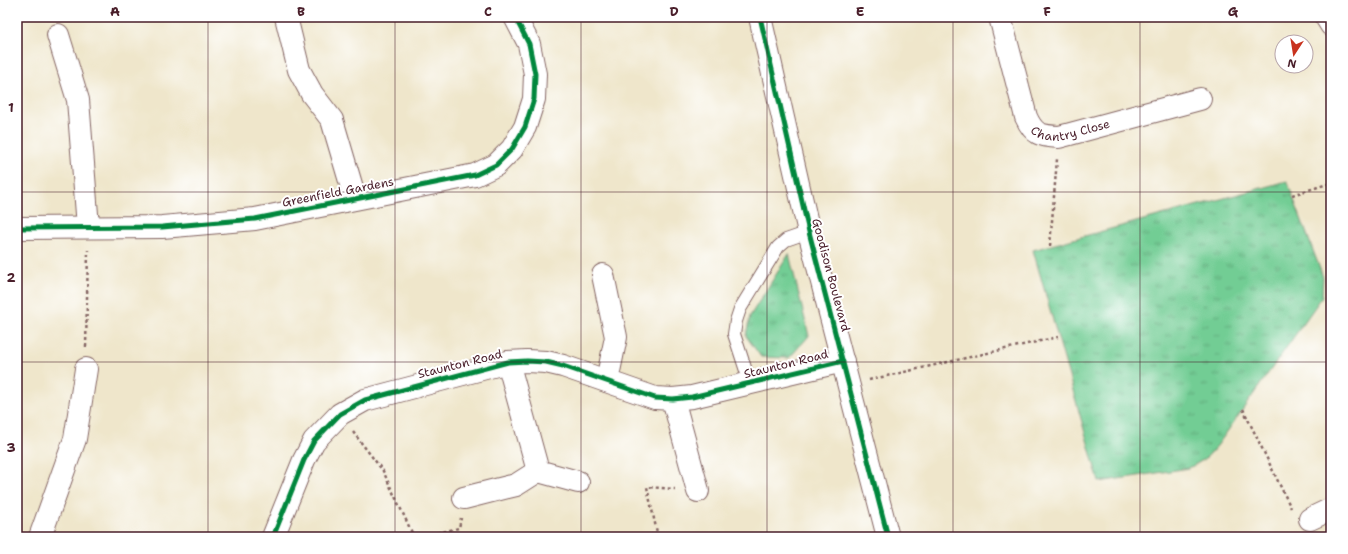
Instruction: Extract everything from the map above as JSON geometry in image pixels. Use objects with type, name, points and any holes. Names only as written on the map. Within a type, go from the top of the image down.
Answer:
[{"type":"street","points":[[286,17],[299,70],[312,94],[332,120],[355,198]]},
{"type":"street","name":"Greenfield Gardens","points":[[17,228],[162,227],[255,219],[475,175],[496,165],[512,149],[525,127],[534,99],[535,74],[529,44],[515,17]]},
{"type":"street","name":"Goodison Boulevard","points":[[760,17],[809,232],[888,537]]},
{"type":"street","name":"Chantry Close","points":[[1000,17],[1026,117],[1031,128],[1044,136],[1059,137],[1200,99]]},
{"type":"street","points":[[1326,17],[1331,25]]},
{"type":"street","points":[[58,35],[78,100],[88,227]]},
{"type":"street","points":[[603,275],[616,337],[607,381]]},
{"type":"street","name":"Staunton Road","points":[[273,537],[304,460],[314,442],[340,414],[365,400],[508,362],[546,362],[563,366],[655,398],[673,399],[692,397],[843,361]]},
{"type":"street","points":[[508,362],[538,471]]},
{"type":"street","points":[[40,537],[75,439],[86,369]]},
{"type":"street","points":[[673,399],[698,491]]},
{"type":"street","points":[[464,498],[516,485],[538,471],[578,482]]},
{"type":"street","points":[[1301,515],[1331,509]]},
{"type":"lane","points":[[750,383],[734,334],[740,309],[778,247],[786,240],[809,232]]},
{"type":"path","points":[[1050,246],[1059,137]]},
{"type":"path","points":[[1292,195],[1331,183]]},
{"type":"path","points":[[86,369],[88,227]]},
{"type":"path","points":[[849,384],[1058,337]]},
{"type":"path","points":[[1243,409],[1301,515]]},
{"type":"path","points":[[340,414],[383,471],[414,537]]},
{"type":"path","points":[[658,537],[647,487],[698,491]]},
{"type":"path","points":[[420,537],[459,528],[464,498]]},
{"type":"green space","points":[[1287,181],[1323,277],[1322,297],[1217,446],[1205,459],[1189,468],[1099,482],[1033,250]]},
{"type":"green space","points":[[789,254],[809,336],[789,358],[761,357],[746,336],[750,316]]},
{"type":"cycle path","points":[[17,228],[162,227],[255,219],[475,175],[496,165],[512,149],[525,127],[534,99],[535,74],[529,44],[515,17]]},
{"type":"cycle path","points":[[760,17],[809,232],[888,537]]},
{"type":"cycle path","points":[[273,537],[304,460],[314,441],[340,414],[365,400],[508,362],[546,362],[563,366],[655,398],[673,399],[692,397],[843,361]]}]
